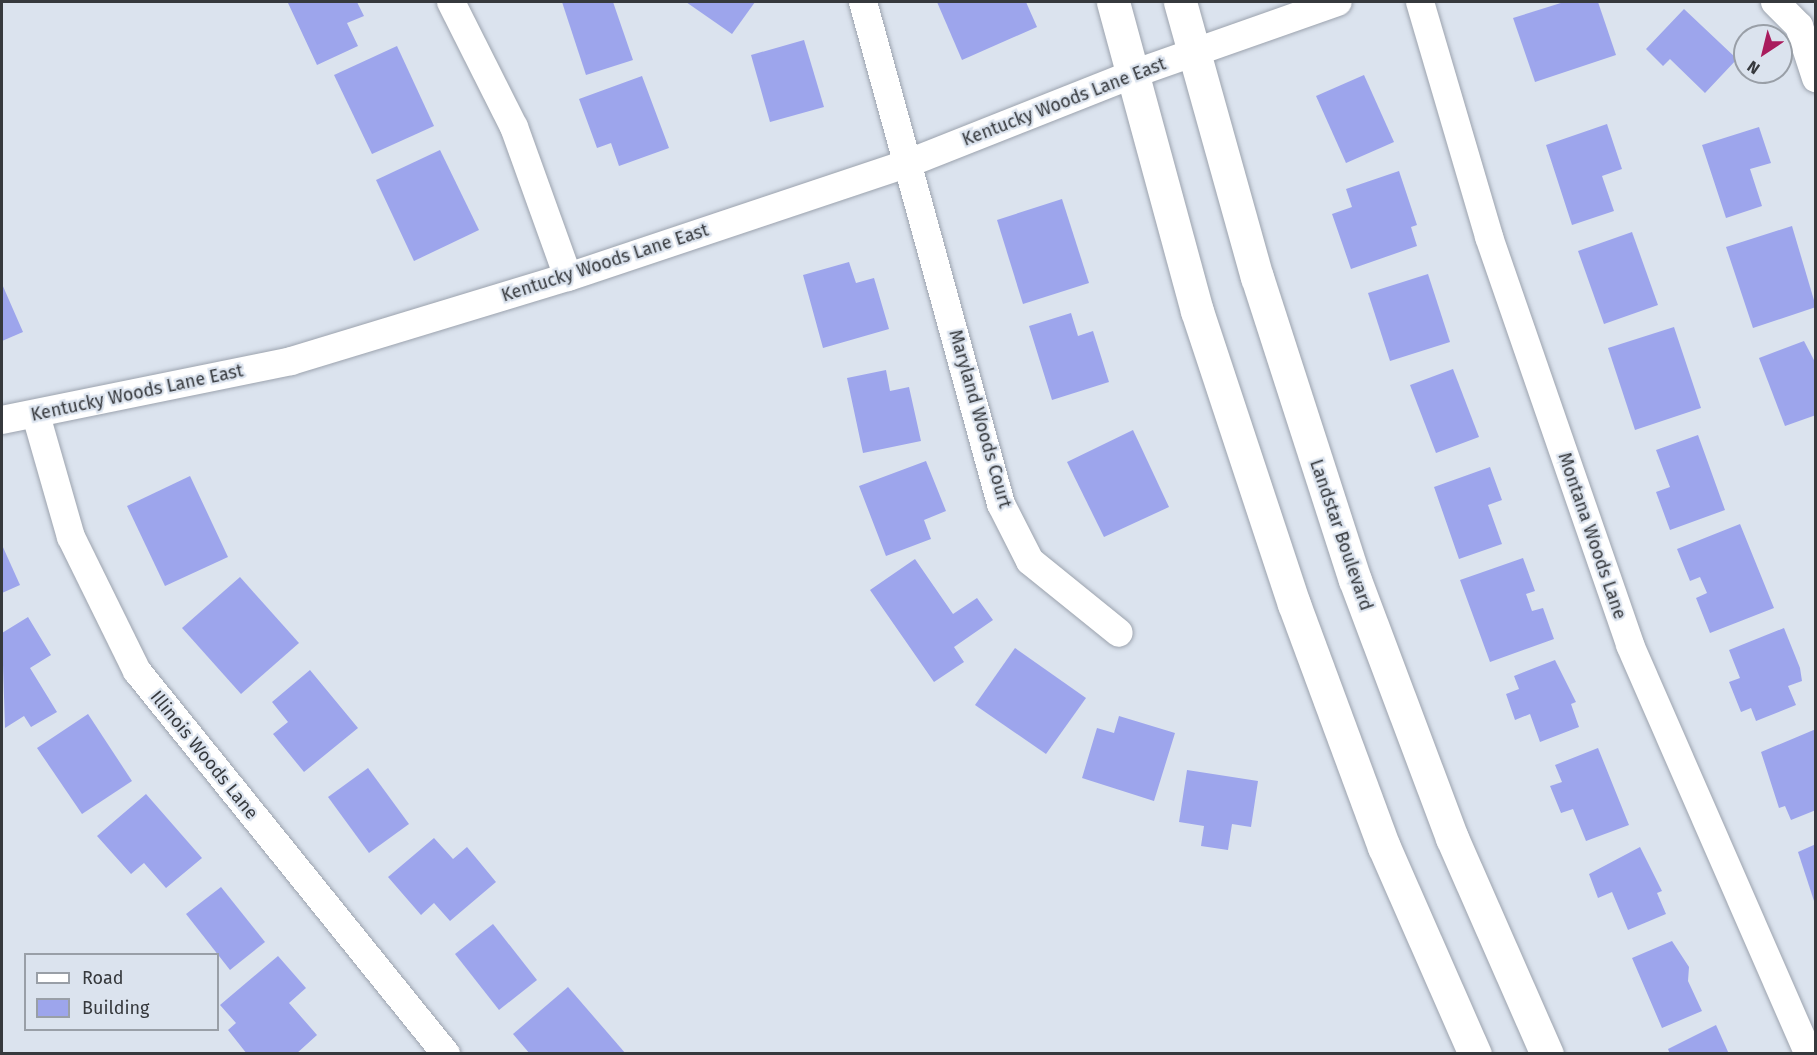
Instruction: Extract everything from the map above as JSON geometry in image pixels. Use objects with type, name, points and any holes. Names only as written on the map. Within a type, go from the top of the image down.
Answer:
[{"type":"street","points":[[450,2],[514,127],[568,277]]},
{"type":"street","name":"Maryland Woods Court","points":[[863,2],[911,162],[1001,504],[1030,561],[1119,633]]},
{"type":"street","points":[[1113,2],[1197,311],[1294,604],[1384,847],[1475,1053]]},
{"type":"street","name":"Landstar Boulevard","points":[[1180,2],[1257,278],[1355,580],[1452,838],[1547,1053]]},
{"type":"street","name":"Kentucky Woods Lane East","points":[[2,420],[36,415],[291,361],[568,277],[911,162],[1133,74],[1338,2]]},
{"type":"street","name":"Montana Woods Lane","points":[[1420,2],[1489,237],[1630,645],[1809,1053]]},
{"type":"street","points":[[1775,2],[1799,26],[1815,78]]},
{"type":"street","name":"Illinois Woods Lane","points":[[36,415],[71,537],[137,671],[446,1053]]},
{"type":"building","points":[[357,2],[364,16],[347,23],[358,46],[317,65],[288,3]]},
{"type":"building","points":[[562,2],[613,2],[633,60],[586,75]]},
{"type":"building","points":[[686,2],[755,2],[732,34]]},
{"type":"building","points":[[937,2],[1026,2],[1037,27],[962,60]]},
{"type":"building","points":[[1564,2],[1598,2],[1616,55],[1535,82],[1513,18]]},
{"type":"building","points":[[1684,9],[1733,55],[1733,63],[1705,93],[1670,59],[1663,66],[1646,49]]},
{"type":"building","points":[[804,40],[824,107],[770,122],[751,55]]},
{"type":"building","points":[[397,46],[434,126],[372,154],[334,75]]},
{"type":"building","points":[[1364,75],[1394,142],[1346,163],[1316,96]]},
{"type":"building","points":[[642,76],[669,148],[619,166],[611,143],[597,148],[579,99]]},
{"type":"building","points":[[1607,124],[1622,169],[1602,176],[1614,211],[1572,225],[1546,145]]},
{"type":"building","points":[[1759,127],[1771,163],[1750,169],[1762,206],[1726,218],[1702,145]]},
{"type":"building","points":[[440,150],[479,230],[414,261],[376,180]]},
{"type":"building","points":[[1399,171],[1417,225],[1411,227],[1417,246],[1351,269],[1332,214],[1352,207],[1346,189]]},
{"type":"building","points":[[1062,199],[1089,283],[1023,304],[997,220]]},
{"type":"building","points":[[1792,226],[1816,307],[1753,328],[1726,247]]},
{"type":"building","points":[[1632,232],[1658,305],[1604,324],[1578,251]]},
{"type":"building","points":[[849,262],[856,283],[874,278],[889,329],[823,348],[803,275]]},
{"type":"building","points":[[1428,274],[1450,342],[1390,361],[1368,293]]},
{"type":"building","points":[[2,284],[23,332],[2,341]]},
{"type":"building","points":[[1071,313],[1078,336],[1093,331],[1109,382],[1052,400],[1029,326]]},
{"type":"building","points":[[1674,327],[1701,408],[1635,430],[1608,348]]},
{"type":"building","points":[[1804,341],[1816,364],[1816,415],[1785,426],[1759,358]]},
{"type":"building","points":[[1453,369],[1479,437],[1436,453],[1410,385]]},
{"type":"building","points":[[886,370],[890,391],[909,387],[921,441],[863,453],[847,378]]},
{"type":"building","points":[[1133,430],[1169,507],[1104,537],[1067,462]]},
{"type":"building","points":[[1698,435],[1725,510],[1670,530],[1656,492],[1670,487],[1656,450]]},
{"type":"building","points":[[926,461],[946,511],[924,520],[931,539],[886,556],[859,486]]},
{"type":"building","points":[[1490,467],[1502,500],[1488,505],[1502,544],[1459,559],[1434,487]]},
{"type":"building","points":[[190,476],[228,557],[165,586],[127,506]]},
{"type":"building","points":[[1740,524],[1774,608],[1710,633],[1696,598],[1707,593],[1700,577],[1690,581],[1677,549]]},
{"type":"building","points":[[2,545],[20,585],[2,593]]},
{"type":"building","points":[[1523,558],[1535,591],[1526,594],[1532,611],[1543,608],[1554,639],[1490,662],[1460,580]]},
{"type":"building","points":[[915,559],[953,614],[977,598],[993,620],[954,647],[964,662],[934,682],[870,590]]},
{"type":"building","points":[[240,577],[299,643],[241,694],[182,628]]},
{"type":"building","points":[[28,617],[51,655],[30,668],[57,712],[31,727],[24,716],[5,728],[2,633]]},
{"type":"building","points":[[1784,628],[1800,668],[1802,681],[1788,686],[1796,705],[1756,721],[1751,708],[1741,712],[1729,682],[1740,678],[1729,650]]},
{"type":"building","points":[[1015,648],[1086,698],[1046,754],[975,705]]},
{"type":"building","points":[[1555,660],[1576,702],[1571,704],[1579,727],[1540,742],[1530,714],[1515,720],[1506,694],[1519,689],[1514,676]]},
{"type":"building","points":[[310,670],[358,728],[304,772],[273,734],[288,722],[272,702]]},
{"type":"building","points":[[88,714],[132,781],[82,814],[37,748]]},
{"type":"building","points":[[1119,716],[1175,733],[1154,801],[1082,778],[1097,728],[1114,733]]},
{"type":"building","points":[[1816,729],[1816,810],[1791,820],[1785,806],[1779,808],[1761,752]]},
{"type":"building","points":[[1598,748],[1629,825],[1586,841],[1573,809],[1561,813],[1550,786],[1562,782],[1555,765]]},
{"type":"building","points":[[368,768],[409,824],[369,853],[328,797]]},
{"type":"building","points":[[1187,770],[1258,781],[1251,827],[1232,824],[1228,850],[1201,846],[1204,826],[1179,822]]},
{"type":"building","points":[[146,794],[202,858],[166,888],[144,863],[131,874],[97,836]]},
{"type":"building","points":[[434,838],[453,859],[467,847],[496,882],[450,921],[434,903],[421,915],[388,877]]},
{"type":"building","points":[[1816,844],[1816,900],[1814,901],[1798,852]]},
{"type":"building","points":[[1640,847],[1662,891],[1657,893],[1666,914],[1628,930],[1612,892],[1598,898],[1589,874]]},
{"type":"building","points":[[221,887],[265,942],[230,970],[219,953],[186,914]]},
{"type":"building","points":[[493,924],[537,980],[499,1010],[455,954]]},
{"type":"building","points":[[1672,941],[1689,967],[1688,981],[1702,1011],[1662,1028],[1632,958]]},
{"type":"building","points":[[278,956],[306,988],[289,1003],[317,1035],[296,1054],[247,1054],[228,1030],[236,1023],[220,1005]]},
{"type":"building","points":[[568,987],[626,1054],[530,1054],[513,1034]]},
{"type":"building","points":[[1716,1025],[1729,1054],[1670,1054],[1668,1049]]}]
